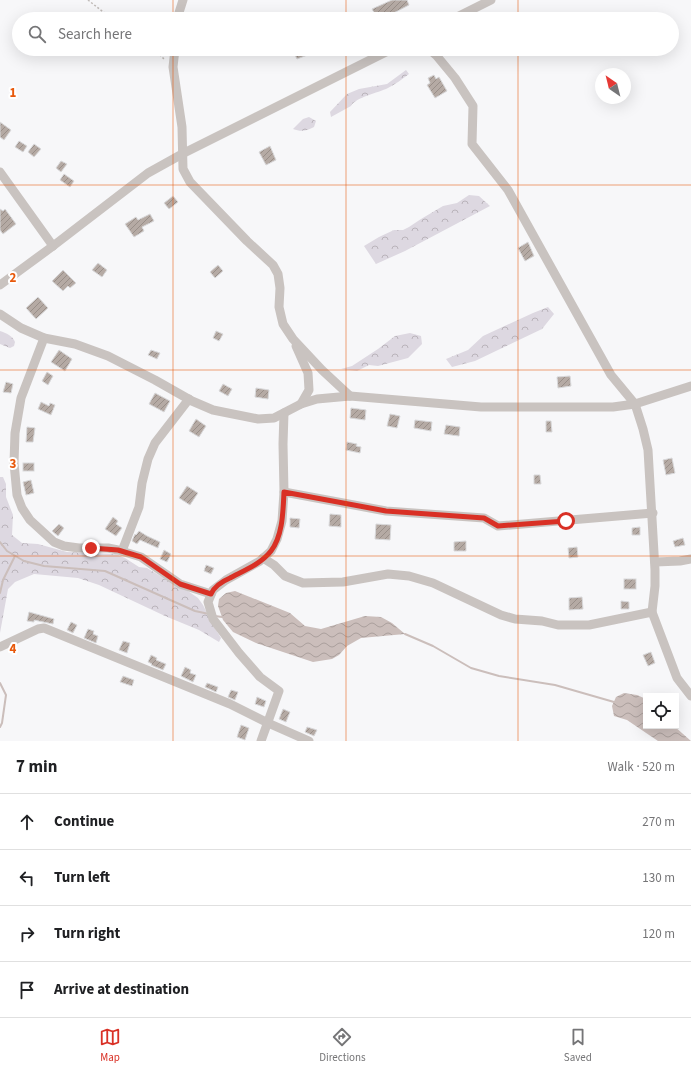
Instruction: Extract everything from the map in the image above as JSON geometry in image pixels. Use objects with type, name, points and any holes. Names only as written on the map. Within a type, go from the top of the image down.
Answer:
[{"type":"street","points":[[179,12],[183,0]]},
{"type":"street","points":[[467,12],[491,0]]},
{"type":"street","points":[[174,56],[173,67],[182,127],[184,153],[183,169],[190,182],[247,241],[273,265],[278,274],[279,307],[283,324],[293,339],[322,370],[350,396]]},
{"type":"street","points":[[0,285],[148,173],[184,153],[378,56]]},
{"type":"street","points":[[437,56],[455,78],[473,106],[472,144],[508,190],[611,375],[635,404],[648,450],[655,562],[655,586],[652,612],[677,678],[691,696]]},
{"type":"street","points":[[0,172],[53,246]]},
{"type":"street","points":[[0,314],[21,328],[44,338],[75,344],[108,356],[213,410],[258,419],[274,418],[301,404],[317,399],[350,396],[480,407],[613,407],[635,404],[691,386]]},
{"type":"street","points":[[44,338],[21,398],[15,433],[14,463],[17,495],[22,508],[30,520],[54,542],[64,546],[79,548],[108,548],[141,557],[180,584],[211,594]]},
{"type":"street","points":[[293,339],[308,373],[309,390],[301,404]]},
{"type":"street","points":[[122,551],[139,507],[142,483],[148,459],[155,443],[189,399]]},
{"type":"street","points":[[261,741],[279,691],[260,677],[243,658],[214,619],[208,602],[213,590],[226,580],[263,558],[271,551],[277,539],[282,521],[284,492],[284,413]]},
{"type":"street","points":[[284,492],[386,511],[484,518],[498,526],[653,513]]},
{"type":"street","points":[[263,558],[274,565],[285,576],[303,583],[343,582],[388,574],[409,576],[433,583],[501,615],[515,619],[542,621],[558,625],[589,625],[652,612]]},
{"type":"street","points":[[655,562],[691,559]]},
{"type":"street","points":[[0,647],[38,629],[44,628],[230,704],[309,741]]},
{"type":"path","points":[[88,0],[103,12]]},
{"type":"path","points":[[161,56],[173,67]]},
{"type":"green space","points":[[406,70],[409,74],[394,85],[357,100],[351,106],[331,117],[330,112],[347,94],[359,89],[387,84]]},
{"type":"green space","points":[[309,117],[316,121],[314,127],[304,131],[293,129],[303,119]]},
{"type":"green space","points":[[469,195],[479,196],[490,206],[405,251],[376,264],[364,246],[394,230],[403,230],[443,206],[457,203]]},
{"type":"green space","points":[[548,307],[554,314],[542,329],[475,361],[452,367],[446,359],[468,350],[483,336]]},
{"type":"green space","points":[[0,331],[13,338],[15,342],[14,346],[10,348],[0,344]]},
{"type":"green space","points":[[410,333],[421,336],[422,344],[408,358],[378,366],[369,365],[357,371],[341,369],[352,366],[395,336]]},
{"type":"green space","points":[[0,477],[3,477],[6,484],[6,497],[13,515],[12,535],[22,543],[38,544],[67,552],[116,554],[139,567],[147,568],[198,598],[221,638],[219,642],[199,630],[99,585],[78,578],[34,574],[15,582],[8,589],[0,633]]},
{"type":"water","points":[[235,591],[290,613],[305,626],[321,629],[365,616],[381,617],[392,623],[405,634],[361,638],[347,646],[339,655],[332,659],[313,662],[256,643],[233,632],[223,620],[218,606],[219,599],[226,593]]},
{"type":"water","points":[[624,693],[643,698],[643,729],[677,729],[691,741],[658,741],[627,720],[614,716],[612,706],[616,697]]},
{"type":"building","points":[[392,0],[407,0],[409,5],[396,12],[374,12],[372,9]]},
{"type":"building","points":[[296,56],[305,56],[297,59]]},
{"type":"building","points":[[434,75],[436,79],[439,77],[447,91],[435,98],[427,85],[430,83],[428,78]]},
{"type":"building","points":[[0,122],[11,130],[4,140],[0,137]]},
{"type":"building","points":[[19,141],[27,146],[23,152],[15,147]]},
{"type":"building","points":[[34,144],[41,149],[34,157],[28,152]]},
{"type":"building","points":[[270,146],[276,160],[266,165],[259,152]]},
{"type":"building","points":[[61,161],[67,164],[61,172],[56,168]]},
{"type":"building","points":[[64,174],[74,181],[70,187],[60,180]]},
{"type":"building","points":[[173,196],[178,202],[169,209],[164,203]]},
{"type":"building","points":[[0,209],[3,211],[5,209],[16,224],[3,234],[0,230]]},
{"type":"building","points":[[150,214],[154,221],[142,227],[144,231],[134,237],[125,224],[136,217],[138,220]]},
{"type":"building","points":[[528,242],[534,256],[525,261],[518,248]]},
{"type":"building","points":[[98,263],[107,270],[102,277],[92,270]]},
{"type":"building","points":[[218,265],[223,271],[215,278],[210,272]]},
{"type":"building","points":[[63,270],[76,283],[70,288],[68,286],[63,291],[52,281]]},
{"type":"building","points":[[38,297],[48,308],[36,319],[26,308]]},
{"type":"building","points":[[216,331],[223,334],[219,341],[213,338]]},
{"type":"building","points":[[59,350],[72,359],[65,371],[51,362]]},
{"type":"building","points":[[151,350],[160,353],[157,359],[148,355]]},
{"type":"building","points":[[47,372],[53,376],[48,385],[42,381]]},
{"type":"building","points":[[570,376],[571,386],[558,388],[557,377]]},
{"type":"building","points":[[6,382],[13,384],[11,393],[3,392]]},
{"type":"building","points":[[223,384],[232,389],[228,396],[219,391]]},
{"type":"building","points":[[256,388],[269,390],[268,399],[255,397]]},
{"type":"building","points":[[155,393],[170,401],[164,412],[149,404]]},
{"type":"building","points":[[41,402],[49,406],[50,403],[55,405],[51,415],[38,409]]},
{"type":"building","points":[[351,408],[366,410],[365,420],[350,418]]},
{"type":"building","points":[[390,414],[400,416],[397,428],[387,426]]},
{"type":"building","points":[[196,419],[206,426],[199,437],[189,431]]},
{"type":"building","points":[[415,420],[432,422],[431,431],[414,428]]},
{"type":"building","points":[[546,421],[551,421],[552,432],[546,432]]},
{"type":"building","points":[[446,425],[460,427],[459,436],[444,434]]},
{"type":"building","points":[[27,427],[35,428],[33,442],[26,442]]},
{"type":"building","points":[[347,442],[357,444],[356,446],[361,447],[360,453],[346,450]]},
{"type":"building","points":[[672,458],[675,473],[666,475],[663,460]]},
{"type":"building","points":[[23,463],[34,463],[34,471],[23,471]]},
{"type":"building","points":[[534,475],[540,475],[541,484],[534,484]]},
{"type":"building","points":[[31,480],[34,493],[26,495],[23,482]]},
{"type":"building","points":[[187,486],[198,493],[190,505],[179,498]]},
{"type":"building","points":[[330,514],[341,515],[341,527],[329,526]]},
{"type":"building","points":[[113,517],[118,521],[116,524],[122,528],[116,536],[105,529]]},
{"type":"building","points":[[290,518],[300,519],[299,528],[290,527]]},
{"type":"building","points":[[59,524],[64,528],[58,536],[52,531]]},
{"type":"building","points":[[376,524],[391,525],[390,540],[375,539]]},
{"type":"building","points":[[640,527],[640,535],[632,535],[632,528]]},
{"type":"building","points":[[139,531],[160,542],[158,548],[140,540],[137,544],[132,541],[135,534],[136,535]]},
{"type":"building","points":[[683,538],[685,545],[675,547],[673,541]]},
{"type":"building","points":[[466,541],[466,551],[454,551],[454,542]]},
{"type":"building","points":[[577,547],[578,557],[569,558],[568,548]]},
{"type":"building","points":[[164,550],[171,554],[167,562],[160,559]]},
{"type":"building","points":[[206,565],[214,568],[211,574],[204,571]]},
{"type":"building","points":[[624,579],[636,579],[636,589],[624,589]]},
{"type":"building","points":[[582,597],[583,609],[569,610],[569,598]]},
{"type":"building","points":[[621,601],[629,602],[629,609],[621,609]]},
{"type":"building","points":[[29,612],[54,619],[53,624],[34,620],[34,622],[27,621]]},
{"type":"building","points":[[71,622],[77,625],[73,633],[67,630]]},
{"type":"building","points":[[88,629],[94,631],[93,634],[98,636],[96,643],[84,638]]},
{"type":"building","points":[[123,641],[130,643],[127,653],[119,650]]},
{"type":"building","points":[[651,652],[655,663],[648,666],[643,655]]},
{"type":"building","points":[[151,655],[157,658],[156,660],[166,664],[163,670],[151,665],[152,664],[148,662]]},
{"type":"building","points":[[185,667],[191,670],[190,673],[196,675],[193,682],[181,676]]},
{"type":"building","points":[[123,676],[134,680],[132,686],[120,682]]},
{"type":"building","points":[[207,683],[218,687],[216,692],[205,687]]},
{"type":"building","points":[[231,690],[238,692],[235,700],[228,697]]},
{"type":"building","points":[[257,697],[266,701],[264,707],[255,704]]},
{"type":"building","points":[[283,709],[290,712],[286,722],[279,719]]},
{"type":"building","points":[[241,725],[249,728],[245,740],[237,737]]},
{"type":"building","points":[[307,727],[317,730],[314,736],[305,732]]},
{"type":"waterway","points":[[0,542],[7,551],[24,561],[44,566],[105,571],[195,611],[209,614]]},
{"type":"waterway","points":[[0,593],[3,580],[15,556]]},
{"type":"waterway","points":[[215,616],[222,617]]},
{"type":"waterway","points":[[405,634],[433,646],[471,668],[499,676],[555,685],[614,702]]},
{"type":"waterway","points":[[0,683],[6,695],[2,723],[0,727]]},
{"type":"route","points":[[91,548],[108,548],[141,557],[180,584],[211,594],[213,590],[226,580],[260,561],[271,551],[277,539],[282,521],[284,492],[386,511],[484,518],[498,526],[566,521]]}]
